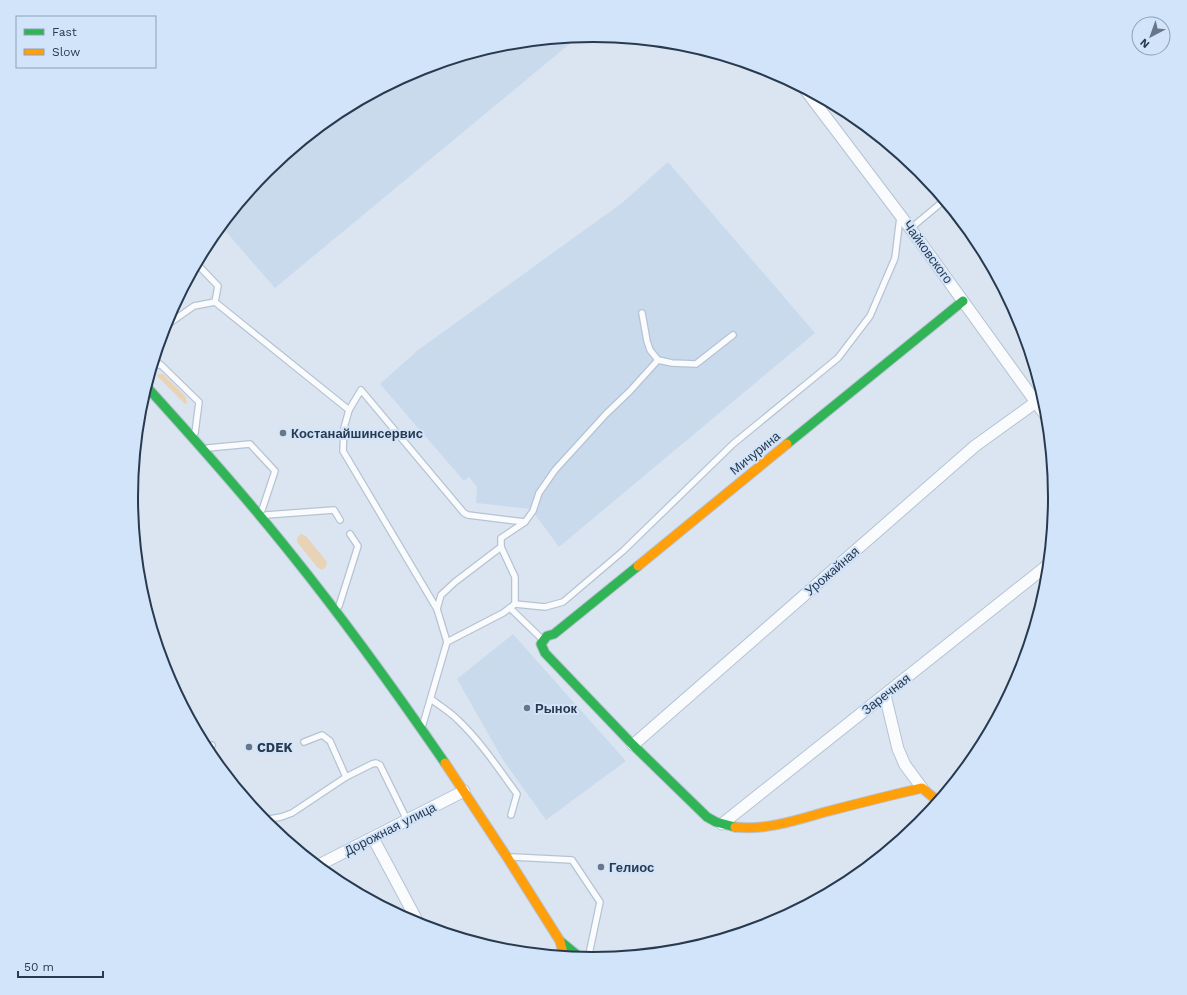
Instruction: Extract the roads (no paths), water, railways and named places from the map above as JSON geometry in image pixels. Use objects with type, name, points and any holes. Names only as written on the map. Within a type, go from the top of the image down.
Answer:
[{"type":"main road","name":"Мичурина","points":[[543,640],[564,626],[963,300]]},
{"type":"main road","points":[[151,392],[260,516],[337,612],[422,728],[508,857],[560,941],[563,952]]},
{"type":"main road","points":[[543,640],[541,644],[545,653],[633,745],[707,818],[722,824],[749,828],[776,825],[877,798],[922,788],[935,799]]},
{"type":"main road","points":[[560,941],[574,952]]},
{"type":"street","name":"Чайковского","points":[[811,98],[910,228],[1040,407]]},
{"type":"street","name":"Урожайная","points":[[633,745],[975,446],[1036,402]]},
{"type":"street","name":"Заречная","points":[[722,824],[1042,572]]},
{"type":"street","points":[[885,695],[898,749],[905,765],[922,788]]},
{"type":"street","name":"Дорожная улица","points":[[322,863],[464,792]]},
{"type":"street","points":[[373,838],[415,916]]},
{"type":"lane","points":[[910,228],[941,203]]},
{"type":"lane","points":[[447,642],[503,613],[512,606],[545,607],[563,602],[623,551],[733,444],[838,358],[870,316],[895,258],[900,215]]},
{"type":"lane","points":[[200,268],[218,286],[215,302]]},
{"type":"lane","points":[[174,321],[194,306],[215,302],[349,410]]},
{"type":"lane","points":[[642,313],[650,350],[658,360],[672,363],[696,364],[733,335]]},
{"type":"lane","points":[[543,640],[512,606],[515,577],[500,547],[501,538],[525,522],[533,512],[539,493],[555,470],[658,360]]},
{"type":"lane","points":[[158,365],[160,364],[199,402],[194,439]]},
{"type":"lane","points":[[422,728],[447,642],[437,609],[343,451],[344,428],[349,410],[361,390],[464,513],[468,515],[525,522]]},
{"type":"lane","points":[[202,449],[250,444],[275,470],[260,516],[334,510],[340,520]]},
{"type":"lane","points":[[337,612],[358,546],[350,534]]},
{"type":"lane","points":[[437,609],[442,595],[455,582],[500,547]]},
{"type":"lane","points":[[431,699],[457,719],[469,732],[517,794],[511,815]]},
{"type":"lane","points":[[304,742],[322,736],[326,738],[330,742],[346,777]]},
{"type":"lane","points":[[270,819],[281,818],[292,813],[346,777],[372,764],[378,764],[407,820]]},
{"type":"lane","points":[[508,857],[572,860],[600,902],[589,953]]},
{"type":"place","name":"Костанайшинсервис","points":[[283,433]]},
{"type":"place","name":"Рынок","points":[[527,708]]},
{"type":"place","name":"CDEK","points":[[249,747]]},
{"type":"place","name":"Гелиос","points":[[601,867]]}]
